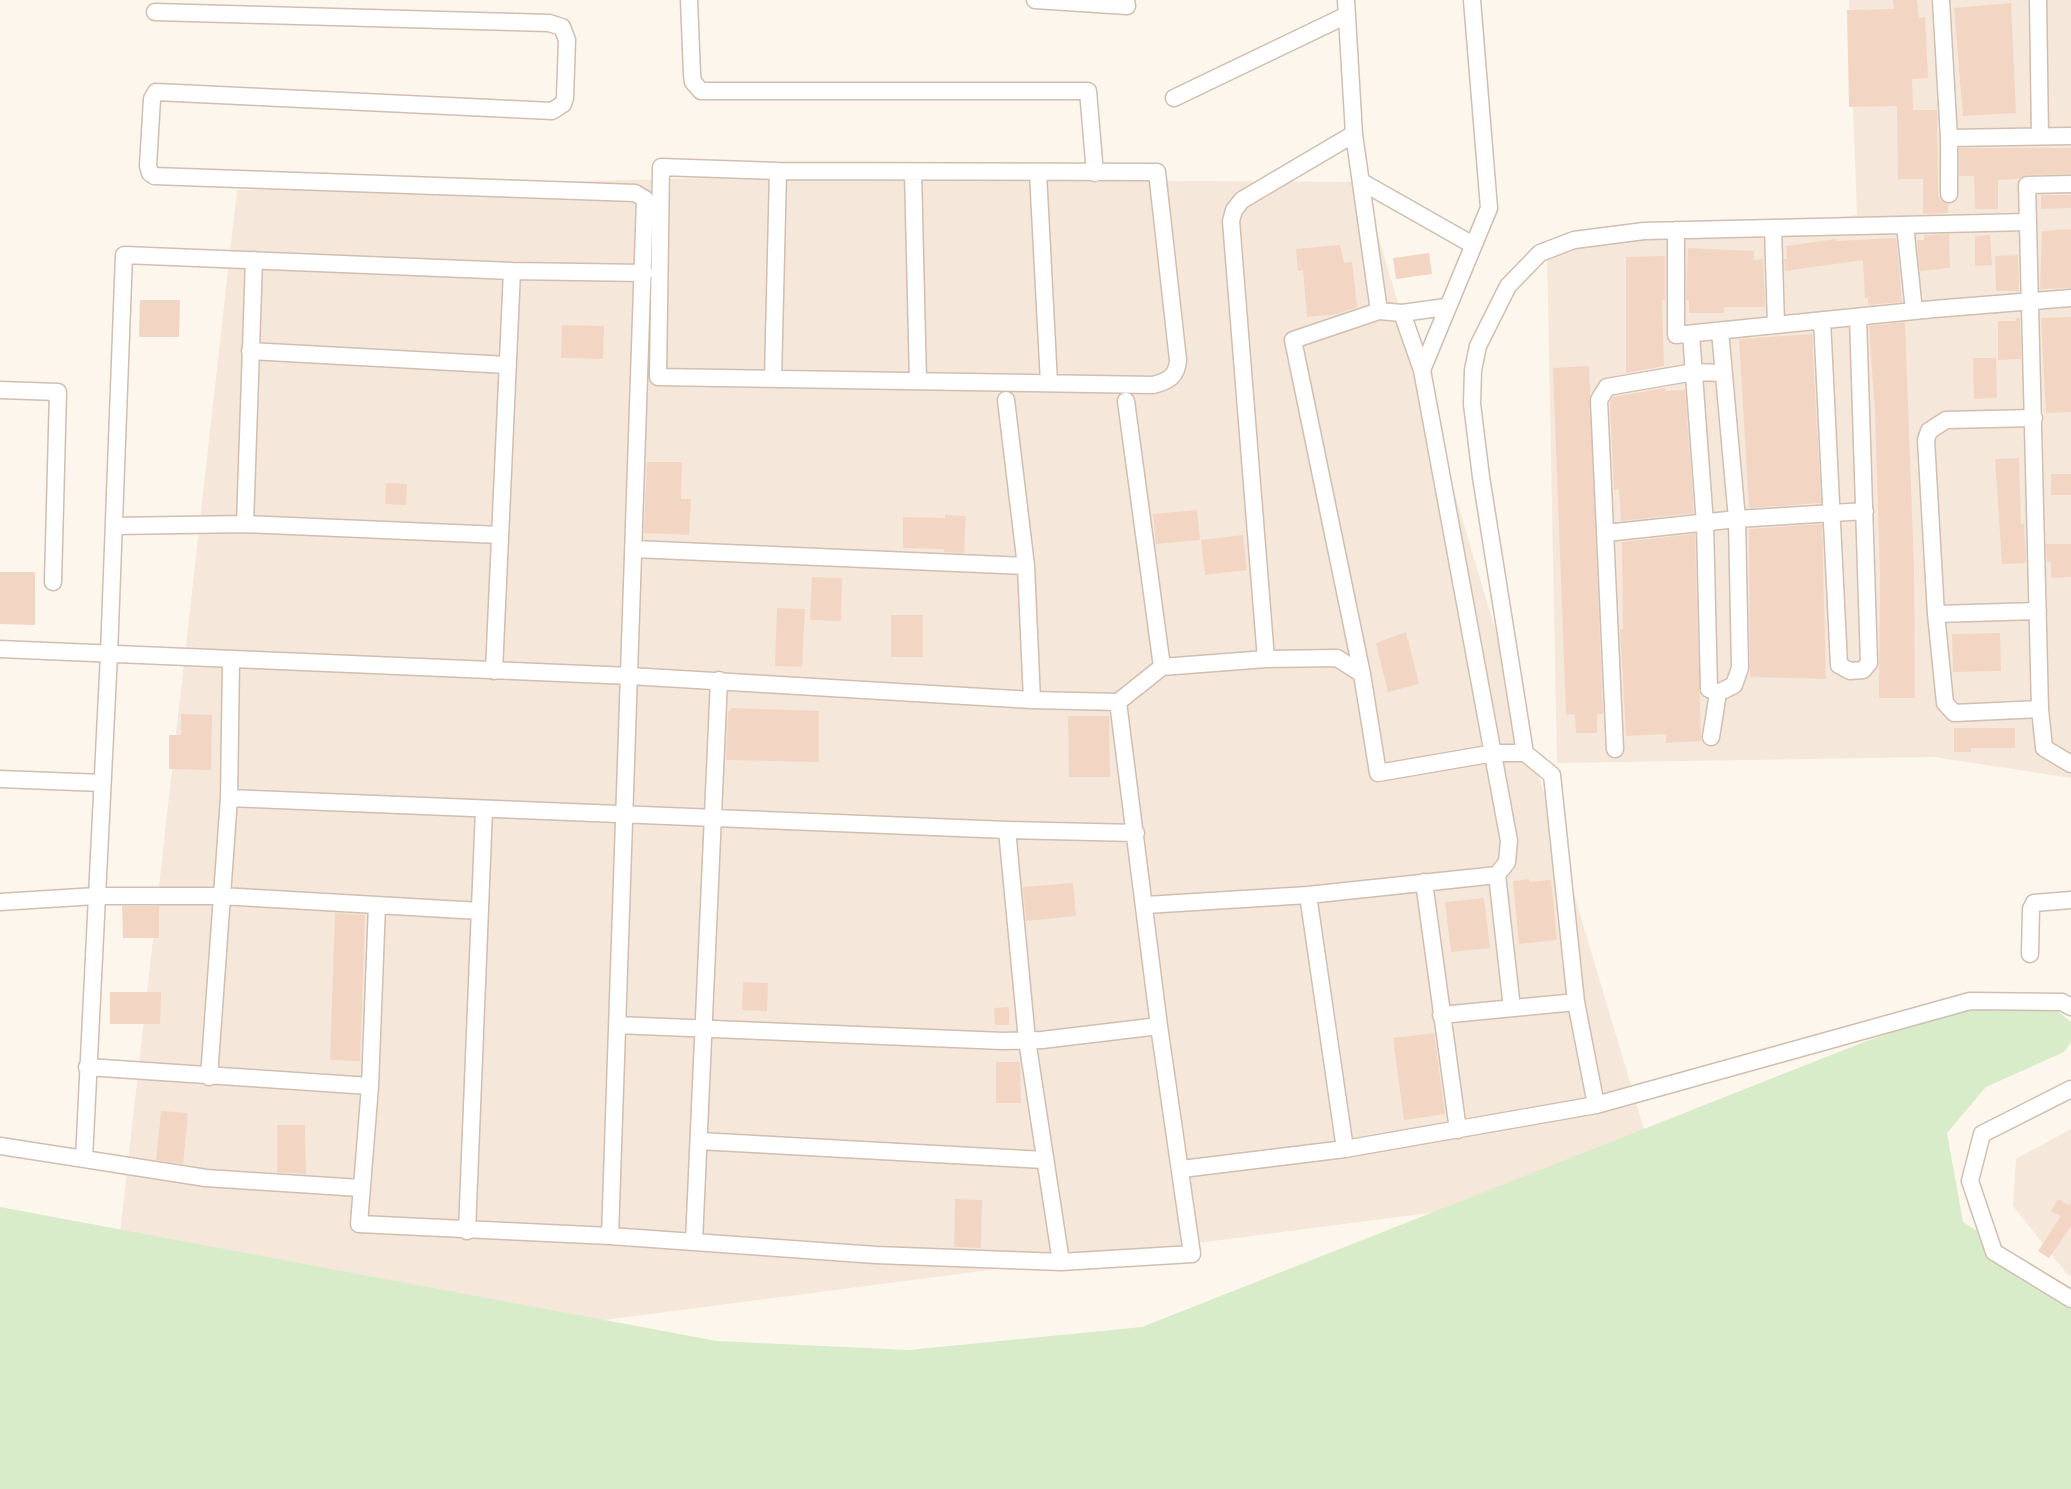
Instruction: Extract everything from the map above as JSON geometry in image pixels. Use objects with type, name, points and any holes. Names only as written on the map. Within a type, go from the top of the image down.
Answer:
[{"type":"street","points":[[689,0],[692,74],[696,88],[701,92],[1088,91],[1095,173]]},
{"type":"street","points":[[1035,0],[1127,6],[1126,0]]},
{"type":"street","points":[[1422,370],[1446,307],[1489,208],[1472,0]]},
{"type":"street","points":[[1941,0],[1949,138],[1949,194]]},
{"type":"street","points":[[2038,0],[2040,136]]},
{"type":"street","points":[[155,12],[301,8],[556,24],[562,27],[567,40],[563,104],[552,111],[160,91],[152,99],[150,173],[640,194],[645,202],[610,1236]]},
{"type":"street","points":[[1174,98],[1346,8],[1354,134],[1379,311]]},
{"type":"street","points":[[1266,658],[1231,221],[1234,210],[1242,200],[1354,134]]},
{"type":"street","points":[[1949,138],[2071,136]]},
{"type":"street","points":[[661,167],[778,171],[1095,173],[1157,172],[1177,348],[1177,370],[1172,378],[1153,384],[658,377],[661,167]]},
{"type":"street","points":[[773,379],[778,171]]},
{"type":"street","points":[[913,172],[918,381]]},
{"type":"street","points":[[1038,173],[1049,383]]},
{"type":"street","points":[[1362,182],[1473,245]]},
{"type":"street","points":[[2071,184],[2027,185],[2040,709],[2044,748],[2071,764]]},
{"type":"street","points":[[1525,753],[1472,404],[1473,370],[1478,346],[1508,286],[1540,253],[1574,240],[1676,230],[2028,222]]},
{"type":"street","points":[[1905,225],[1914,311]]},
{"type":"street","points":[[1773,228],[1776,325]]},
{"type":"street","points":[[1676,230],[1676,335],[2071,298]]},
{"type":"street","points":[[84,1158],[109,654],[124,255],[512,271],[644,273]]},
{"type":"street","points":[[245,524],[254,260]]},
{"type":"street","points":[[494,671],[512,271]]},
{"type":"street","points":[[1446,307],[1402,312],[1379,311],[1293,340],[1362,674],[1378,773],[1494,753],[1525,753],[1552,775],[1576,1002],[1596,1105]]},
{"type":"street","points":[[1402,312],[1422,370],[1509,842],[1507,862],[1497,875],[1512,1008]]},
{"type":"street","points":[[1822,320],[1839,665],[1850,671],[1863,670],[1869,663],[1858,317]]},
{"type":"street","points":[[1718,693],[1734,685],[1740,668],[1737,519],[1720,331]]},
{"type":"street","points":[[1691,334],[1705,524],[1709,689],[1718,693]]},
{"type":"street","points":[[250,351],[507,365]]},
{"type":"street","points":[[1615,749],[1599,400],[1607,387],[1694,372],[1724,373]]},
{"type":"street","points":[[0,390],[58,392],[53,582]]},
{"type":"street","points":[[1006,400],[1026,566],[1032,700]]},
{"type":"street","points":[[1126,401],[1162,667]]},
{"type":"street","points":[[2034,418],[1946,420],[1929,431],[1926,440],[1936,614],[1944,698],[1948,708],[1954,713],[2040,709]]},
{"type":"street","points":[[1606,533],[1737,519],[1865,511]]},
{"type":"street","points":[[114,526],[245,524],[500,535]]},
{"type":"street","points":[[634,549],[1026,566]]},
{"type":"street","points":[[1936,614],[2038,611]]},
{"type":"street","points":[[0,649],[231,661],[718,680],[1032,700],[1118,702],[1162,667],[1266,658],[1337,658],[1362,674]]},
{"type":"street","points":[[209,1077],[229,798],[231,661]]},
{"type":"street","points":[[694,1242],[702,1028],[714,818],[718,680]]},
{"type":"street","points":[[1711,737],[1718,693]]},
{"type":"street","points":[[377,905],[370,1086],[360,1188],[359,1224],[610,1236],[876,1255],[1061,1262],[1192,1254],[1182,1169],[1159,1026],[1146,905],[1118,702]]},
{"type":"street","points":[[0,779],[102,783]]},
{"type":"street","points":[[229,798],[1007,830],[1136,833]]},
{"type":"street","points":[[466,1230],[484,809]]},
{"type":"street","points":[[1007,830],[1027,1040],[1061,1262]]},
{"type":"street","points":[[1146,905],[1308,895],[1497,875]]},
{"type":"street","points":[[1424,882],[1458,1130]]},
{"type":"street","points":[[1308,895],[1345,1149]]},
{"type":"street","points":[[0,902],[96,896],[221,896],[480,911]]},
{"type":"street","points":[[2030,954],[2031,909],[2034,903],[2071,900]]},
{"type":"street","points":[[1182,1169],[1345,1149],[1596,1105],[1970,1001],[2062,1002],[2071,1006]]},
{"type":"street","points":[[1441,1015],[1576,1002]]},
{"type":"street","points":[[617,1025],[1027,1040],[1159,1026]]},
{"type":"street","points":[[87,1067],[209,1077],[370,1086]]},
{"type":"street","points":[[2071,1089],[1982,1134],[1970,1181],[1994,1252],[2071,1299]]},
{"type":"street","points":[[699,1141],[1044,1160]]},
{"type":"street","points":[[0,1146],[206,1178],[360,1188]]},
{"type":"shaded area","points":[[1849,0],[2071,0],[2071,778],[1934,757],[1557,763],[1547,247],[1857,215]]},
{"type":"shaded area","points":[[707,178],[1362,182],[1660,1183],[103,1385],[237,190]]},
{"type":"shaded area","points":[[2071,1129],[2071,1276],[2067,1274],[2013,1206],[2016,1159]]},
{"type":"green space","points":[[2048,1003],[2071,1022],[2071,1042],[2064,1052],[1986,1087],[1947,1133],[1963,1222],[2071,1289],[2071,1489],[0,1489],[0,1207],[717,1341],[909,1350],[1142,1327],[1864,1042],[1968,1006]]},
{"type":"building","points":[[1893,0],[1917,0],[1919,18],[1925,17],[1928,78],[1912,79],[1913,110],[1937,110],[1938,194],[1940,200],[1948,204],[1948,213],[1923,214],[1923,179],[1898,179],[1897,106],[1849,107],[1847,10],[1894,9]]},
{"type":"building","points":[[2011,3],[2016,113],[1963,116],[1954,8]]},
{"type":"building","points":[[1959,148],[2071,148],[2071,174],[2027,175],[2018,179],[1998,180],[1998,209],[1975,209],[1974,176],[1959,176]]},
{"type":"building","points":[[2041,195],[2071,195],[2071,208],[2041,209]]},
{"type":"building","points":[[2071,229],[2071,288],[2040,289],[2042,231]]},
{"type":"building","points":[[1949,234],[1950,268],[1920,271],[1917,240],[1924,240],[1924,235]]},
{"type":"building","points":[[1990,235],[1992,265],[1975,266],[1975,236]]},
{"type":"building","points":[[1896,238],[1902,302],[1868,305],[1868,298],[1865,298],[1863,260],[1785,271],[1786,246],[1836,239],[1837,241]]},
{"type":"building","points":[[1340,245],[1344,263],[1352,262],[1357,307],[1337,314],[1307,317],[1303,270],[1298,271],[1296,249]]},
{"type":"building","points":[[1688,248],[1754,251],[1754,260],[1763,259],[1765,307],[1724,307],[1724,313],[1689,313],[1689,300],[1686,300]]},
{"type":"building","points":[[1429,253],[1432,274],[1396,279],[1393,258]]},
{"type":"building","points":[[2018,255],[2019,291],[1996,291],[1995,256]]},
{"type":"building","points":[[1665,256],[1665,300],[1662,300],[1664,366],[1626,373],[1626,257]]},
{"type":"building","points":[[140,300],[180,300],[179,337],[139,337]]},
{"type":"building","points":[[2071,317],[2071,412],[2046,413],[2041,318]]},
{"type":"building","points":[[2016,318],[2020,318],[2021,359],[1998,360],[1998,321],[2016,321]]},
{"type":"building","points":[[1905,322],[1914,570],[1915,698],[1879,698],[1880,576],[1875,413],[1869,326]]},
{"type":"building","points":[[562,325],[604,326],[603,359],[561,358]]},
{"type":"building","points":[[1812,334],[1821,503],[1749,508],[1739,339]]},
{"type":"building","points":[[1973,358],[1996,358],[1997,398],[1974,399]]},
{"type":"building","points":[[1589,366],[1603,714],[1597,714],[1597,733],[1576,733],[1575,714],[1566,715],[1553,368]]},
{"type":"building","points":[[1665,388],[1665,391],[1685,390],[1694,513],[1621,521],[1619,489],[1614,490],[1610,403],[1613,397]]},
{"type":"building","points":[[2019,458],[2021,524],[2024,524],[2026,563],[2002,564],[1995,459]]},
{"type":"building","points":[[647,462],[682,462],[681,499],[691,499],[689,535],[644,533]]},
{"type":"building","points":[[2051,474],[2071,474],[2071,495],[2051,495]]},
{"type":"building","points":[[386,483],[407,484],[406,505],[385,504]]},
{"type":"building","points":[[1197,510],[1200,540],[1156,544],[1153,514]]},
{"type":"building","points":[[945,515],[966,516],[964,553],[944,552],[944,549],[903,548],[903,517],[945,518]]},
{"type":"building","points":[[1822,524],[1826,679],[1750,677],[1749,529]]},
{"type":"building","points":[[1695,534],[1701,741],[1666,743],[1666,734],[1626,736],[1620,629],[1623,629],[1622,542]]},
{"type":"building","points":[[1243,535],[1247,570],[1205,575],[1201,540]]},
{"type":"building","points":[[2046,544],[2071,544],[2071,577],[2051,578],[2051,562],[2047,562]]},
{"type":"building","points":[[0,572],[35,572],[35,625],[0,624]]},
{"type":"building","points":[[812,577],[842,578],[841,621],[810,620]]},
{"type":"building","points":[[777,608],[805,609],[802,667],[775,666]]},
{"type":"building","points":[[891,615],[923,615],[923,657],[891,657]]},
{"type":"building","points":[[1406,632],[1419,684],[1388,692],[1376,643]]},
{"type":"building","points":[[2000,633],[2001,671],[1953,672],[1952,634]]},
{"type":"building","points":[[732,708],[819,711],[819,762],[726,760],[728,712]]},
{"type":"building","points":[[181,714],[212,715],[211,770],[169,769],[169,735],[181,735]]},
{"type":"building","points":[[1068,716],[1109,716],[1110,777],[1069,777]]},
{"type":"building","points":[[1954,728],[2015,728],[2015,748],[1971,748],[1971,752],[1954,752]]},
{"type":"building","points":[[1529,879],[1529,882],[1551,880],[1557,940],[1519,944],[1513,881]]},
{"type":"building","points":[[1073,883],[1076,916],[1026,921],[1023,887]]},
{"type":"building","points":[[1484,898],[1490,948],[1451,952],[1445,902]]},
{"type":"building","points":[[122,906],[159,906],[159,938],[123,938]]},
{"type":"building","points":[[335,913],[365,915],[360,1061],[330,1060]]},
{"type":"building","points":[[743,982],[768,983],[767,1011],[742,1010]]},
{"type":"building","points":[[110,992],[161,992],[160,1024],[110,1024]]},
{"type":"building","points":[[1009,1007],[1009,1025],[995,1025],[994,1008]]},
{"type":"building","points":[[1434,1033],[1445,1114],[1404,1120],[1393,1038]]},
{"type":"building","points":[[996,1062],[1020,1062],[1021,1103],[996,1103]]},
{"type":"building","points":[[161,1111],[188,1113],[183,1164],[156,1160]]},
{"type":"building","points":[[277,1125],[305,1125],[306,1174],[277,1172]]},
{"type":"building","points":[[955,1199],[982,1200],[981,1248],[954,1247]]},
{"type":"building","points":[[2058,1199],[2069,1205],[2071,1201],[2071,1226],[2049,1258],[2038,1251],[2061,1216],[2051,1211]]}]
